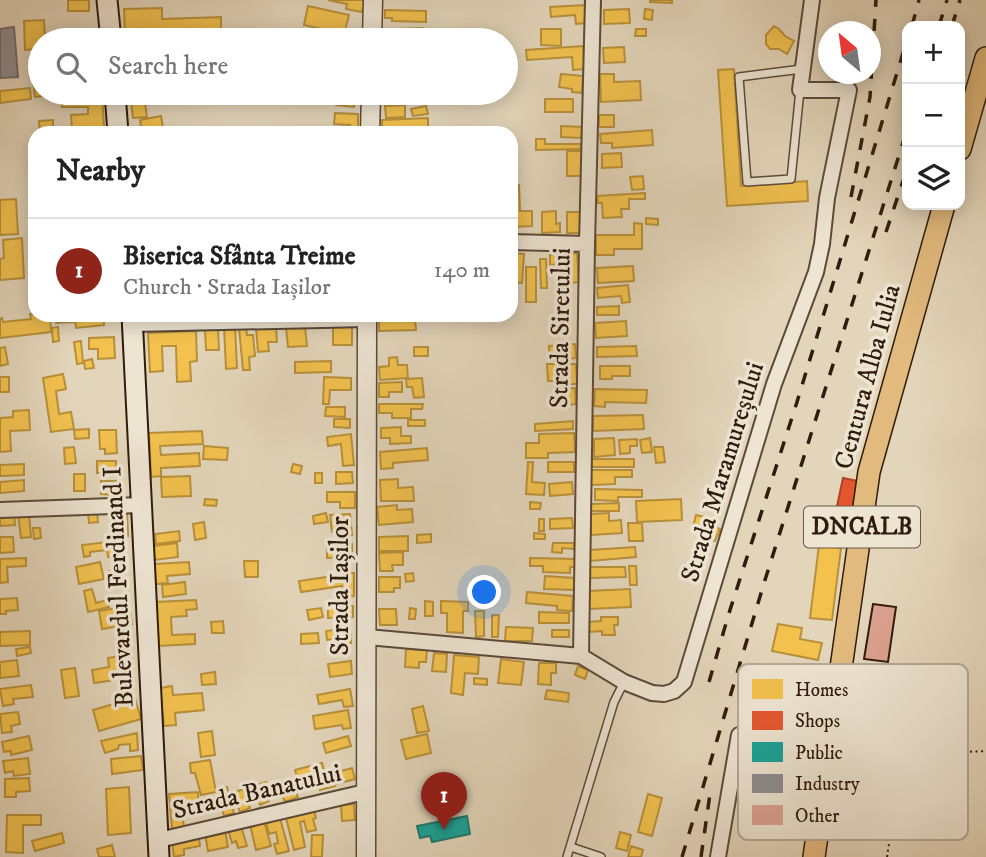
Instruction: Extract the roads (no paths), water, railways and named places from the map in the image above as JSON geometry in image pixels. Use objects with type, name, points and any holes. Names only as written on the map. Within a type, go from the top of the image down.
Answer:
[{"type":"main road","points":[[107,0],[110,28]]},
{"type":"main road","points":[[961,147],[986,58]]},
{"type":"main road","points":[[116,105],[117,126]]},
{"type":"main road","name":"Centura Alba Iulia","points":[[842,664],[869,472],[943,210]]},
{"type":"main road","name":"Bulevardul Ferdinand I","points":[[132,322],[159,848]]},
{"type":"street","points":[[372,28],[373,0]]},
{"type":"street","name":"Strada Siretului","points":[[581,656],[593,0]]},
{"type":"street","points":[[800,90],[812,0]]},
{"type":"street","name":"Strada Maramureșului","points":[[367,637],[581,656],[624,682],[652,693],[674,691],[684,682],[774,384],[816,272],[822,244],[827,198],[849,90],[800,90]]},
{"type":"street","points":[[370,126],[371,105]]},
{"type":"street","points":[[518,243],[587,244]]},
{"type":"street","name":"Strada Iașilor","points":[[366,857],[367,322]]},
{"type":"street","points":[[0,510],[141,505]]},
{"type":"street","points":[[718,857],[738,735]]},
{"type":"street","name":"Strada Banatului","points":[[159,848],[365,792]]},
{"type":"lane","points":[[800,90],[791,179],[747,182],[739,78],[803,69]]},
{"type":"lane","points":[[567,857],[614,702],[624,682]]},
{"type":"lane","points":[[571,847],[601,857]]},
{"type":"railway","points":[[851,197],[870,97],[876,0]]},
{"type":"railway","points":[[913,21],[919,0]]},
{"type":"railway","points":[[941,21],[947,0]]},
{"type":"railway","points":[[954,21],[960,0]]},
{"type":"railway","points":[[709,682],[902,56]]},
{"type":"railway","points":[[740,664],[902,146]]},
{"type":"railway","points":[[886,232],[902,184]]},
{"type":"railway","points":[[682,857],[738,670]]},
{"type":"railway","points":[[701,857],[711,787]]},
{"type":"place","name":"Biserica Sfânta Treime","points":[[444,830]]}]
